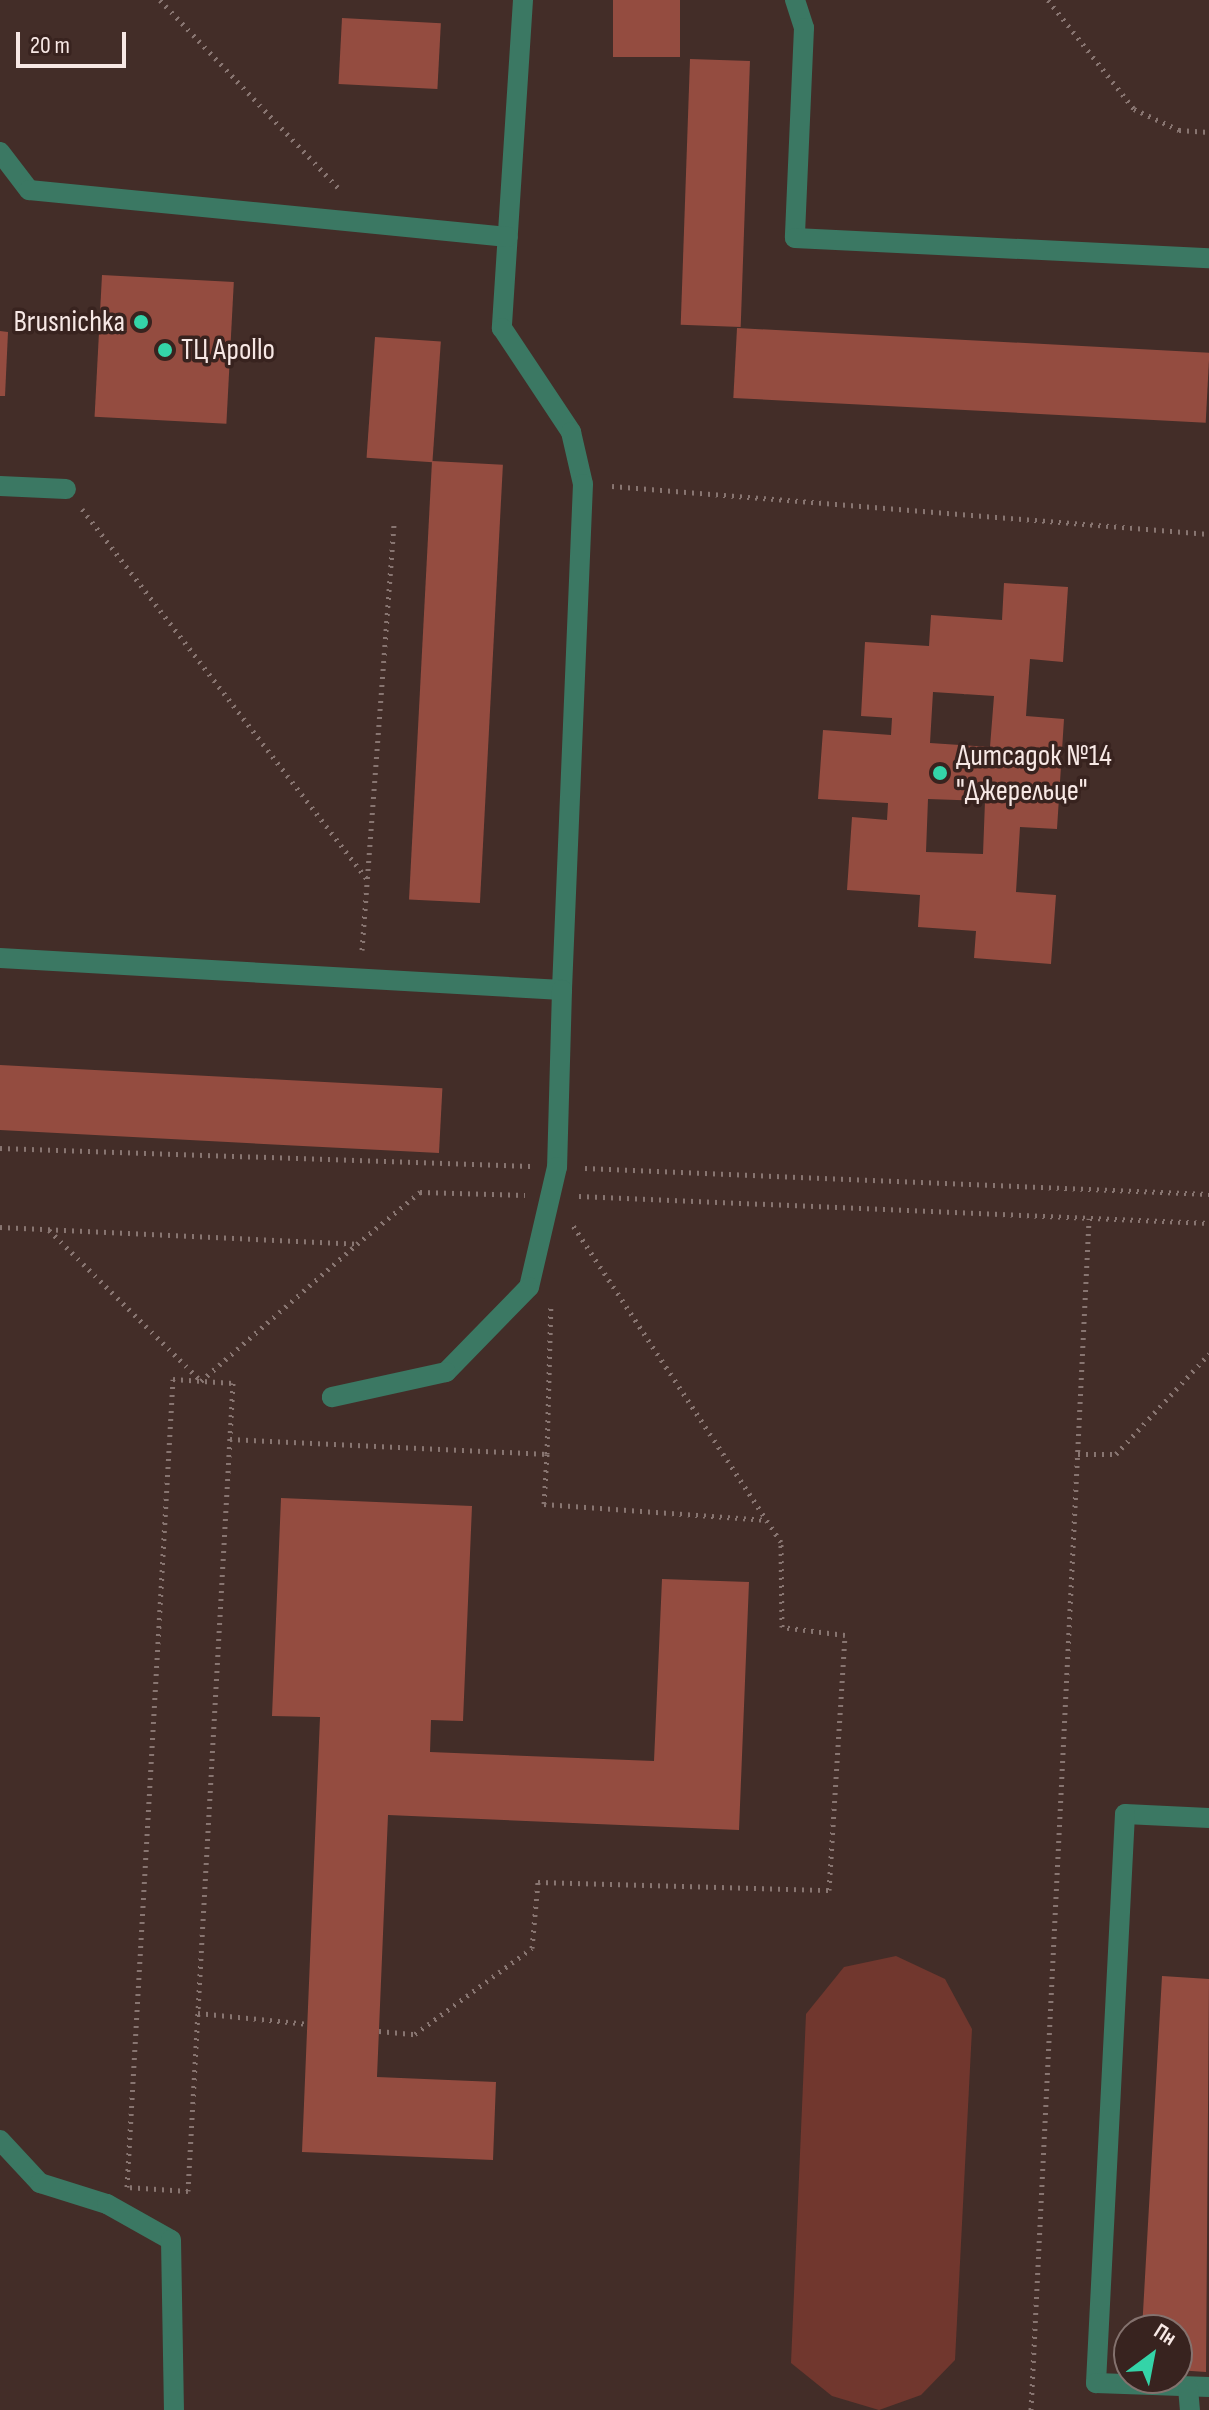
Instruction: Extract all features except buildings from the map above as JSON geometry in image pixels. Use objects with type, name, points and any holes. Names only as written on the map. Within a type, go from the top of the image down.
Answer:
[{"type":"lane","points":[[332,1397],[446,1372],[529,1287],[554,1195],[583,484],[571,432],[502,328],[523,0]]},
{"type":"lane","points":[[795,0],[804,28],[795,238],[1209,258]]},
{"type":"lane","points":[[0,152],[29,190],[508,237]]},
{"type":"lane","points":[[0,486],[66,489]]},
{"type":"lane","points":[[0,958],[359,975],[562,990]]},
{"type":"lane","points":[[1190,2410],[1199,2387],[1096,2383],[1125,1814],[1209,1818]]},
{"type":"lane","points":[[0,2140],[40,2183],[107,2204],[171,2240],[174,2410]]},
{"type":"path","points":[[160,0],[372,224]]},
{"type":"path","points":[[1048,0],[1134,109],[1179,130],[1209,132]]},
{"type":"path","points":[[583,484],[1209,534]]},
{"type":"path","points":[[66,489],[368,881]]},
{"type":"path","points":[[359,975],[394,524]]},
{"type":"path","points":[[0,1148],[1209,1194]]},
{"type":"path","points":[[201,1381],[420,1192],[1209,1223]]},
{"type":"path","points":[[379,2031],[415,2034],[532,1948],[538,1882],[829,1890],[845,1635],[782,1627],[781,1542],[554,1195]]},
{"type":"path","points":[[1031,2410],[1089,1218]]},
{"type":"path","points":[[0,1227],[357,1244]]},
{"type":"path","points":[[49,1230],[201,1381]]},
{"type":"path","points":[[551,1287],[544,1504],[766,1520]]},
{"type":"path","points":[[1078,1454],[1116,1454],[1209,1354]]},
{"type":"path","points":[[173,1379],[233,1383],[230,1439],[188,2191],[127,2187],[173,1379]]},
{"type":"path","points":[[230,1439],[547,1454]]},
{"type":"path","points":[[198,2013],[308,2024]]},
{"type":"shaded area","points":[[896,1956],[945,1979],[972,2029],[955,2360],[921,2395],[879,2410],[832,2396],[791,2363],[806,2014],[844,1967]]},
{"type":"place","name":"Brusnichka","points":[[141,322]]},
{"type":"place","name":"ТЦ Apollo","points":[[165,350]]},
{"type":"place","name":"Дитсадок №14 \"Джерельце\"","points":[[940,773]]}]
